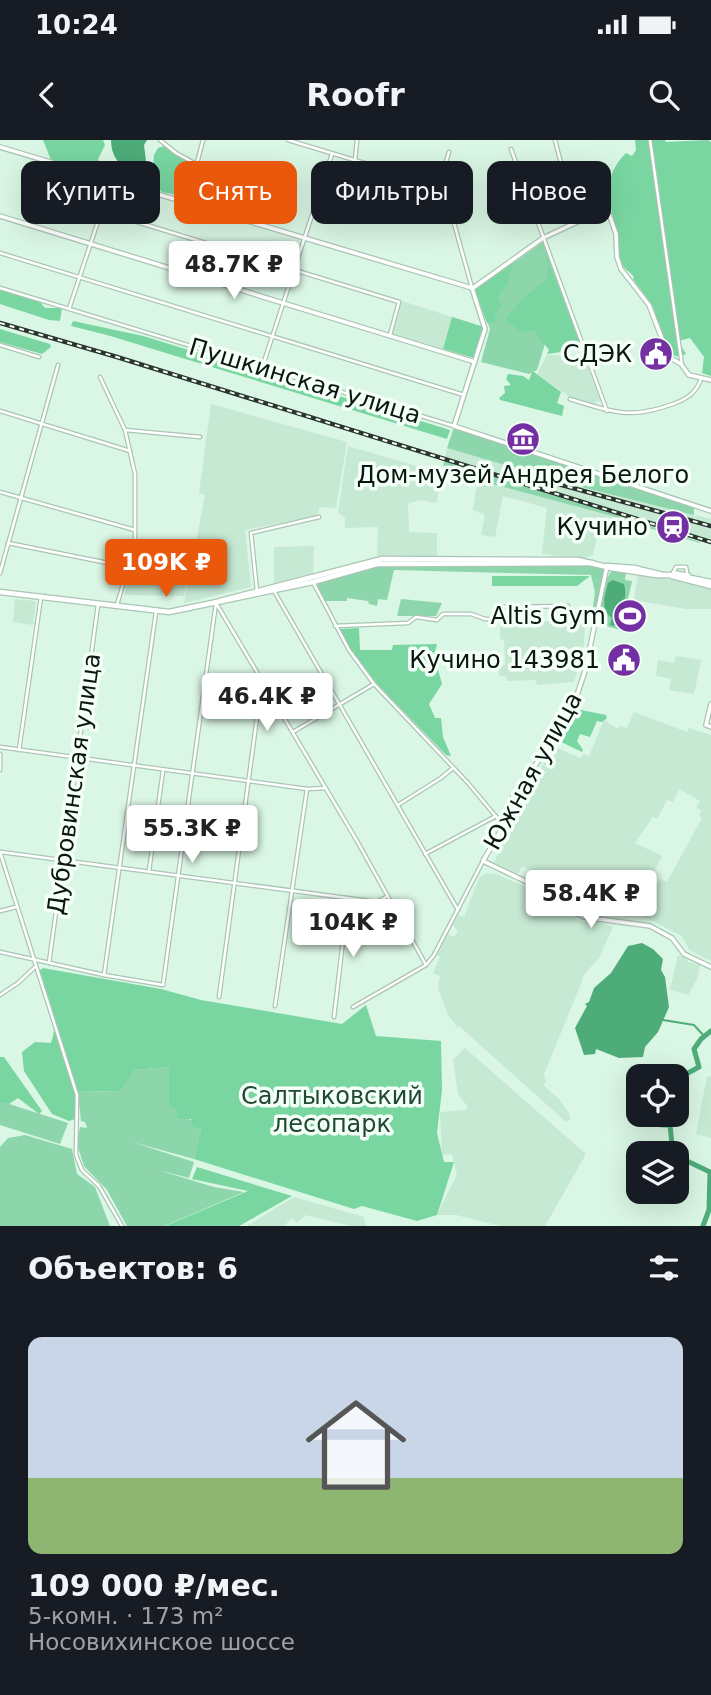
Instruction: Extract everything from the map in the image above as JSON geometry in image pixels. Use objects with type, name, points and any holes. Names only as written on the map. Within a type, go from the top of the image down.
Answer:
[{"type":"main road","points":[[216,603],[382,559],[593,563],[664,575],[689,576],[711,584]]},
{"type":"main road","points":[[0,592],[156,612],[183,610],[274,591],[382,563],[508,561]]},
{"type":"main road","points":[[672,574],[711,584]]},
{"type":"street","points":[[160,140],[191,161]]},
{"type":"street","points":[[197,161],[203,140]]},
{"type":"street","points":[[288,140],[358,161]]},
{"type":"street","points":[[355,160],[357,140]]},
{"type":"street","points":[[555,140],[560,161]]},
{"type":"street","points":[[650,140],[682,365],[686,373],[711,380]]},
{"type":"street","points":[[0,147],[49,161]]},
{"type":"street","points":[[511,149],[607,411]]},
{"type":"street","points":[[446,161],[449,152]]},
{"type":"street","points":[[262,368],[304,237],[308,235],[332,153]]},
{"type":"street","points":[[0,216],[475,362]]},
{"type":"street","points":[[611,220],[621,269],[649,305],[669,357],[682,365]]},
{"type":"street","points":[[69,309],[97,224]]},
{"type":"street","points":[[144,224],[399,302],[390,336]]},
{"type":"street","points":[[262,224],[472,288]]},
{"type":"street","points":[[454,224],[485,326],[454,426]]},
{"type":"street","points":[[472,288],[543,238],[570,224]]},
{"type":"street","points":[[0,253],[464,395]]},
{"type":"street","name":"Пушкинская улица","points":[[0,288],[454,426],[711,511]]},
{"type":"street","points":[[0,345],[39,357]]},
{"type":"street","points":[[0,573],[58,365]]},
{"type":"street","points":[[100,377],[125,430],[137,498],[136,531],[116,607]]},
{"type":"street","points":[[570,399],[607,411],[634,415],[654,411],[688,398],[701,379]]},
{"type":"street","points":[[0,411],[130,451]]},
{"type":"street","points":[[125,430],[200,437]]},
{"type":"street","points":[[0,492],[136,531]]},
{"type":"street","points":[[257,591],[251,533],[320,517]]},
{"type":"street","points":[[8,543],[128,566]]},
{"type":"street","points":[[672,574],[678,565],[686,567],[689,576]]},
{"type":"street","name":"Южная улица","points":[[426,965],[503,825],[513,796],[539,760],[576,698],[607,566]]},
{"type":"street","points":[[313,582],[335,626],[374,684],[503,825]]},
{"type":"street","points":[[274,591],[458,910]]},
{"type":"street","points":[[19,750],[41,597]]},
{"type":"street","points":[[216,603],[326,788],[426,965],[353,1007]]},
{"type":"street","points":[[0,952],[163,985],[216,603]]},
{"type":"street","name":"Дубровинская улица","points":[[50,963],[98,605]]},
{"type":"street","points":[[335,626],[408,623],[416,617],[437,620],[443,614],[497,618],[500,615],[500,607],[568,606],[569,616],[597,617]]},
{"type":"street","points":[[104,975],[156,612]]},
{"type":"street","points":[[219,997],[262,681]]},
{"type":"street","points":[[293,732],[374,684]]},
{"type":"street","points":[[709,726],[711,704]]},
{"type":"street","points":[[0,747],[307,789],[326,788]]},
{"type":"street","points":[[0,754],[0,770]]},
{"type":"street","points":[[397,806],[453,768]]},
{"type":"street","points":[[149,872],[163,769]]},
{"type":"street","points":[[275,1006],[307,789]]},
{"type":"street","points":[[425,854],[496,816]]},
{"type":"street","points":[[122,1226],[102,1190],[82,1170],[77,1159],[77,1095],[0,852],[379,902],[388,897]]},
{"type":"street","points":[[483,861],[550,893],[554,903],[584,917],[650,926],[673,938],[684,954],[711,967]]},
{"type":"street","points":[[334,1017],[348,898]]},
{"type":"street","points":[[0,911],[16,907]]},
{"type":"street","points":[[0,995],[36,967]]},
{"type":"shaded area","points":[[111,140],[147,140],[144,145],[146,161],[118,161]]},
{"type":"shaded area","points":[[543,242],[582,350],[545,344],[537,370],[529,374],[481,362],[490,329],[476,289]]},
{"type":"shaded area","points":[[402,301],[484,327],[474,358],[392,334]]},
{"type":"shaded area","points":[[547,355],[584,356],[601,402],[596,401],[595,405],[570,397],[537,374]]},
{"type":"shaded area","points":[[211,404],[347,442],[336,508],[320,507],[317,516],[245,530],[251,587],[184,603],[191,563],[184,596],[124,595],[138,545],[194,552],[205,495],[199,493]]},
{"type":"shaded area","points":[[454,427],[694,507],[694,515],[577,486],[447,448]]},
{"type":"shaded area","points":[[348,446],[443,474],[436,503],[419,500],[408,504],[409,532],[437,533],[437,557],[377,557],[378,527],[345,528],[345,518],[338,512]]},
{"type":"shaded area","points":[[447,448],[577,486],[694,515],[694,519],[696,515],[711,519],[711,544],[584,505],[445,457]]},
{"type":"shaded area","points":[[444,460],[700,543],[635,524],[629,530],[620,528],[620,518],[492,484],[491,487],[466,484],[466,480],[443,474]]},
{"type":"shaded area","points":[[477,483],[491,487],[492,484],[620,518],[620,528],[600,522],[593,555],[584,559],[542,554],[547,508],[503,496],[495,537],[481,535],[485,515],[473,510]]},
{"type":"shaded area","points":[[314,546],[313,573],[274,583],[274,547]]},
{"type":"shaded area","points":[[578,564],[603,567],[605,570],[595,615],[592,614],[595,592],[591,575],[394,570],[387,600],[378,599],[377,606],[369,604],[368,601],[347,598],[347,601],[324,601],[317,586],[319,582],[371,566]]},
{"type":"shaded area","points":[[613,569],[626,571],[625,580],[632,581],[621,630],[598,624],[606,579]]},
{"type":"shaded area","points":[[638,573],[711,588],[711,609],[686,609],[634,600]]},
{"type":"shaded area","points":[[613,580],[624,584],[625,589],[624,605],[616,626],[610,625],[612,618],[605,612],[604,599],[608,583]]},
{"type":"shaded area","points":[[15,599],[36,601],[33,625],[13,622]]},
{"type":"shaded area","points":[[401,599],[442,603],[436,616],[397,616]]},
{"type":"shaded area","points":[[586,619],[583,650],[574,682],[537,685],[536,680],[507,681],[506,676],[499,676],[499,666],[505,665],[504,640],[500,639],[500,627],[506,623]]},
{"type":"shaded area","points":[[676,656],[701,660],[694,694],[669,690],[671,679],[656,676],[658,660],[674,663]]},
{"type":"shaded area","points":[[634,712],[687,732],[689,728],[711,735],[711,961],[689,950],[682,936],[633,911],[626,917],[593,903],[591,906],[597,910],[593,917],[581,910],[579,914],[555,899],[552,894],[556,883],[522,866],[518,874],[494,863],[524,796],[554,747],[581,758],[583,754],[589,756],[604,720],[618,729],[620,726],[627,728]],"holes":[[[679,789],[700,801],[696,808],[701,810],[699,816],[702,818],[667,882],[660,879],[657,885],[649,881],[662,856],[635,843],[653,817],[657,819],[667,800],[673,802]]]},
{"type":"shaded area","points":[[486,873],[495,874],[549,896],[552,905],[581,921],[585,922],[587,918],[613,927],[599,958],[582,977],[544,1074],[546,1082],[543,1085],[559,1099],[569,1113],[570,1120],[565,1121],[459,1026],[458,1028],[448,1015],[438,988],[440,976],[433,973],[440,957],[437,955],[448,934],[454,937],[458,931],[453,925],[458,915],[464,917],[479,878]]},
{"type":"shaded area","points":[[642,943],[663,959],[661,970],[665,977],[669,1007],[658,1032],[645,1047],[643,1057],[619,1058],[596,1049],[595,1054],[584,1055],[575,1028],[587,1006],[585,1004],[589,1002],[594,988],[611,973],[628,946]]},
{"type":"shaded area","points":[[678,955],[688,958],[688,962],[700,965],[698,977],[688,995],[670,990]]},
{"type":"shaded area","points":[[465,1048],[586,1154],[545,1226],[501,1226],[456,1215],[437,1215],[457,1174],[452,1154],[442,1155],[440,1112],[465,1110],[468,1107],[458,1094],[453,1060]]},
{"type":"shaded area","points":[[169,1067],[177,1109],[201,1129],[194,1159],[132,1142],[194,1162],[189,1178],[158,1170],[214,1187],[244,1192],[164,1226],[127,1226],[107,1190],[84,1166],[77,1144],[80,1127],[87,1128],[85,1122],[81,1121],[78,1092],[121,1091],[133,1070]]},
{"type":"shaded area","points":[[707,1076],[711,1077],[711,1138],[696,1134]]},
{"type":"shaded area","points":[[0,1101],[68,1123],[60,1144],[0,1125]]},
{"type":"shaded area","points":[[25,1135],[72,1149],[77,1174],[95,1187],[110,1226],[0,1226],[0,1147],[8,1138]]},
{"type":"shaded area","points":[[294,1197],[364,1217],[366,1226],[351,1226],[305,1215],[297,1223],[292,1218],[284,1226],[247,1226]]},
{"type":"green space","points":[[43,140],[103,140],[105,145],[99,161],[51,160]]},
{"type":"green space","points":[[635,140],[711,142],[711,376],[702,373],[704,357],[690,338],[678,341],[686,354],[679,357],[670,354],[652,305],[620,259],[611,206],[611,179],[626,153],[632,156],[636,150]]},
{"type":"green space","points":[[164,146],[191,161],[174,161],[174,194],[160,190],[160,161],[154,161],[158,148]]},
{"type":"green space","points":[[544,251],[581,345],[571,346],[569,351],[547,354],[549,350],[536,334],[536,329],[523,333],[505,320],[522,299],[547,279],[548,264]]},
{"type":"green space","points":[[513,262],[509,281],[497,298],[502,305],[494,314],[497,322],[487,323],[474,289]]},
{"type":"green space","points":[[0,290],[40,302],[45,308],[62,308],[60,321],[0,304]]},
{"type":"green space","points":[[452,317],[484,327],[474,358],[443,349]]},
{"type":"green space","points":[[73,321],[143,336],[450,430],[447,439],[71,326]]},
{"type":"green space","points":[[0,329],[50,344],[51,347],[42,354],[0,342]]},
{"type":"green space","points":[[532,372],[561,392],[557,403],[564,406],[562,416],[500,400],[505,393],[504,386],[511,385],[506,379],[508,374],[523,376],[529,380]]},
{"type":"green space","points":[[492,576],[590,576],[577,586],[492,586]]},
{"type":"green space","points":[[359,628],[360,650],[392,650],[393,645],[437,644],[434,655],[442,684],[429,704],[435,718],[441,718],[443,737],[451,756],[446,755],[378,685],[352,651],[340,629]]},
{"type":"green space","points":[[581,710],[606,715],[607,718],[602,722],[597,721],[590,737],[580,734],[577,741],[582,752],[557,740],[556,736],[571,712]]},
{"type":"green space","name":"Салтыковский лесопарк","points":[[43,968],[161,989],[201,1000],[342,1024],[366,1005],[376,1036],[441,1041],[442,1090],[437,1133],[444,1162],[454,1162],[437,1215],[417,1221],[362,1206],[354,1209],[194,1159],[201,1129],[192,1126],[191,1119],[177,1119],[177,1109],[169,1106],[169,1067],[134,1070],[121,1091],[75,1092],[75,1119],[69,1121],[52,1114],[24,1071],[22,1052],[35,1042],[51,1043],[54,1025],[39,971]]},
{"type":"green space","points":[[0,1057],[4,1057],[42,1111],[39,1114],[18,1098],[9,1104],[0,1102]]},
{"type":"green space","name":"Салтыковский лесопарк","points":[[197,1167],[292,1196],[239,1226],[165,1226],[248,1191],[192,1179]]},
{"type":"waterway","points":[[663,1020],[694,1025],[704,1036]]},
{"type":"waterway","points":[[689,1072],[699,1067],[694,1049],[711,1031]]},
{"type":"waterway","points":[[670,1127],[672,1141]]},
{"type":"waterway","points":[[689,1162],[710,1172],[709,1210],[703,1226]]},
{"type":"railway","points":[[0,323],[711,542]]},
{"type":"railway","points":[[529,476],[711,526]]},
{"type":"place","name":"СДЭК","points":[[656,354]]},
{"type":"place","name":"Дом-музей Андрея Белого","points":[[523,439]]},
{"type":"place","name":"Кучино","points":[[673,527]]},
{"type":"place","name":"Altis Gym","points":[[630,616]]},
{"type":"place","name":"Кучино 143981","points":[[624,660]]}]
